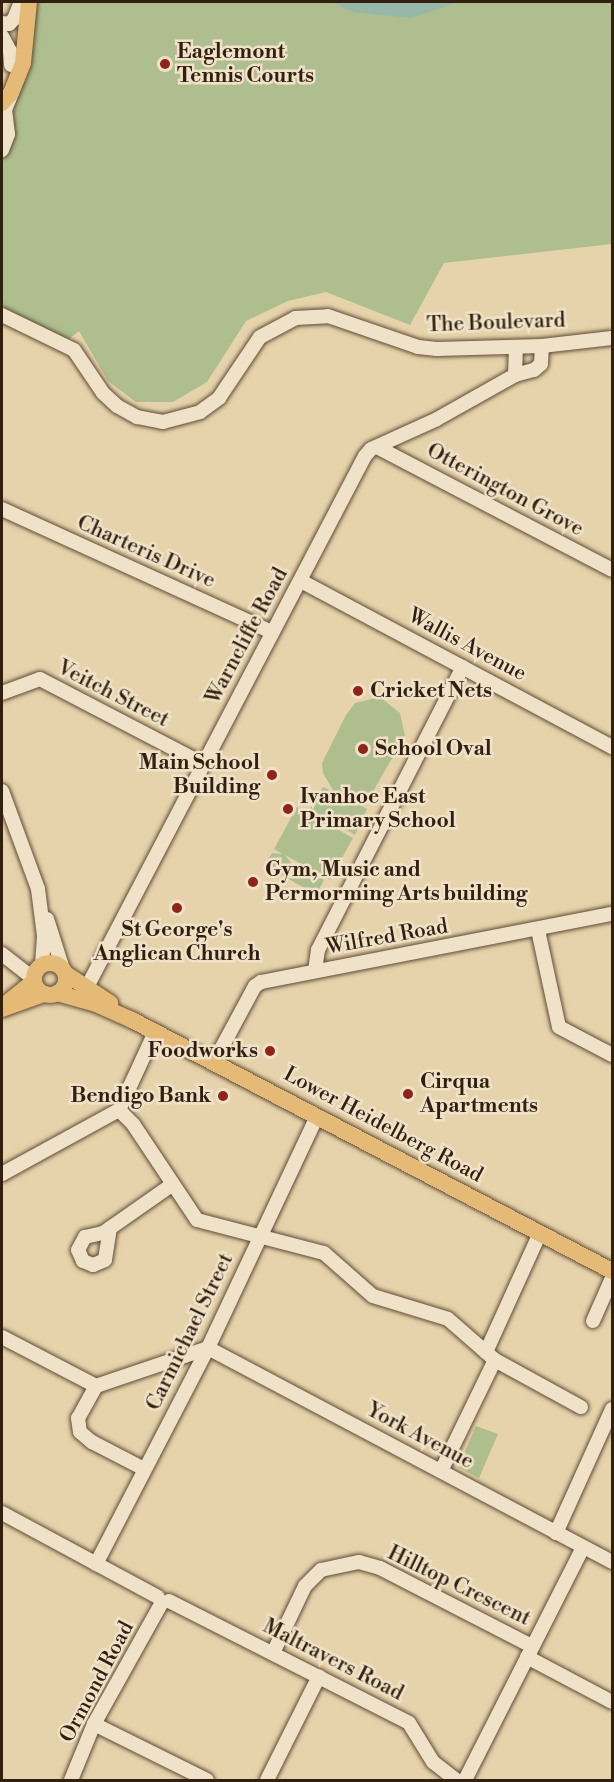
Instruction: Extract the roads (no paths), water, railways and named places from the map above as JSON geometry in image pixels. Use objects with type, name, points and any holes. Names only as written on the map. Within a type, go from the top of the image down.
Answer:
[{"type":"main road","points":[[5,94],[20,34],[23,2]]},
{"type":"main road","points":[[5,94],[26,52],[23,2]]},
{"type":"main road","name":"Lower Heidelberg Road","points":[[132,1020],[50,962],[41,979],[132,1020],[612,1271]]},
{"type":"main road","points":[[2,1008],[41,979],[65,985],[64,972]]},
{"type":"street","points":[[2,23],[9,24],[23,2]]},
{"type":"street","points":[[2,36],[10,51],[11,65]]},
{"type":"street","points":[[2,150],[8,134],[5,94]]},
{"type":"street","name":"The Boulevard","points":[[2,315],[74,350],[103,393],[117,406],[137,417],[163,422],[200,412],[212,404],[260,337],[295,318],[328,316],[418,347],[542,346],[612,338]]},
{"type":"street","name":"Warncliffe Road","points":[[87,987],[365,456],[377,447],[515,375],[541,364],[542,346]]},
{"type":"street","points":[[515,375],[516,347]]},
{"type":"street","name":"Otterington Grove","points":[[377,447],[612,570]]},
{"type":"street","name":"Charteris Drive","points":[[2,509],[272,632]]},
{"type":"street","name":"Wallis Avenue","points":[[301,581],[612,747]]},
{"type":"street","points":[[315,971],[318,950],[462,667]]},
{"type":"street","name":"Veitch Street","points":[[2,693],[40,679],[203,764]]},
{"type":"street","points":[[2,791],[64,972]]},
{"type":"street","points":[[40,900],[41,979]]},
{"type":"street","name":"Wilfred Road","points":[[214,1062],[255,986],[315,971],[612,914]]},
{"type":"street","points":[[538,930],[559,1027],[612,1055]]},
{"type":"street","points":[[4,955],[41,979]]},
{"type":"street","points":[[2,1174],[119,1110],[155,1032]]},
{"type":"street","points":[[119,1110],[134,1124],[197,1220],[205,1225],[260,1236],[324,1253],[373,1296],[448,1319],[491,1356],[581,1407]]},
{"type":"street","name":"Carmichael Street","points":[[96,1564],[208,1348],[317,1116]]},
{"type":"street","points":[[110,1228],[173,1184]]},
{"type":"street","points":[[441,1472],[491,1356],[540,1233]]},
{"type":"street","points":[[593,1321],[612,1278]]},
{"type":"street","points":[[2,1337],[96,1386]]},
{"type":"street","points":[[144,1469],[92,1442],[80,1432],[78,1418],[96,1386],[208,1348]]},
{"type":"street","name":"York Avenue","points":[[208,1348],[612,1562]]},
{"type":"street","points":[[556,1533],[612,1409]]},
{"type":"street","name":"Maltravers Road","points":[[2,1514],[163,1601],[273,1653],[410,1723],[433,1762],[456,1780]]},
{"type":"street","points":[[465,1780],[583,1547]]},
{"type":"street","name":"Hilltop Crescent","points":[[273,1653],[305,1586],[321,1570],[359,1562],[380,1568],[530,1652],[612,1702]]},
{"type":"street","name":"Ormond Road","points":[[71,1780],[94,1724],[163,1601]]},
{"type":"street","points":[[267,1780],[319,1676]]},
{"type":"street","points":[[94,1724],[207,1780]]},
{"type":"place","name":"Eaglemont Tennis Courts","points":[[165,64]]},
{"type":"place","name":"Cricket Nets","points":[[358,691]]},
{"type":"place","name":"School Oval","points":[[363,749]]},
{"type":"place","name":"Main School Building","points":[[272,775]]},
{"type":"place","name":"Ivanhoe East Primary School","points":[[288,809]]},
{"type":"place","name":"Gym, Music and Permorming Arts building","points":[[253,882]]},
{"type":"place","name":"St George's Anglican Church","points":[[177,908]]},
{"type":"place","name":"Foodworks","points":[[270,1051]]},
{"type":"place","name":"Cirqua Apartments","points":[[408,1094]]},
{"type":"place","name":"Bendigo Bank","points":[[223,1096]]}]
